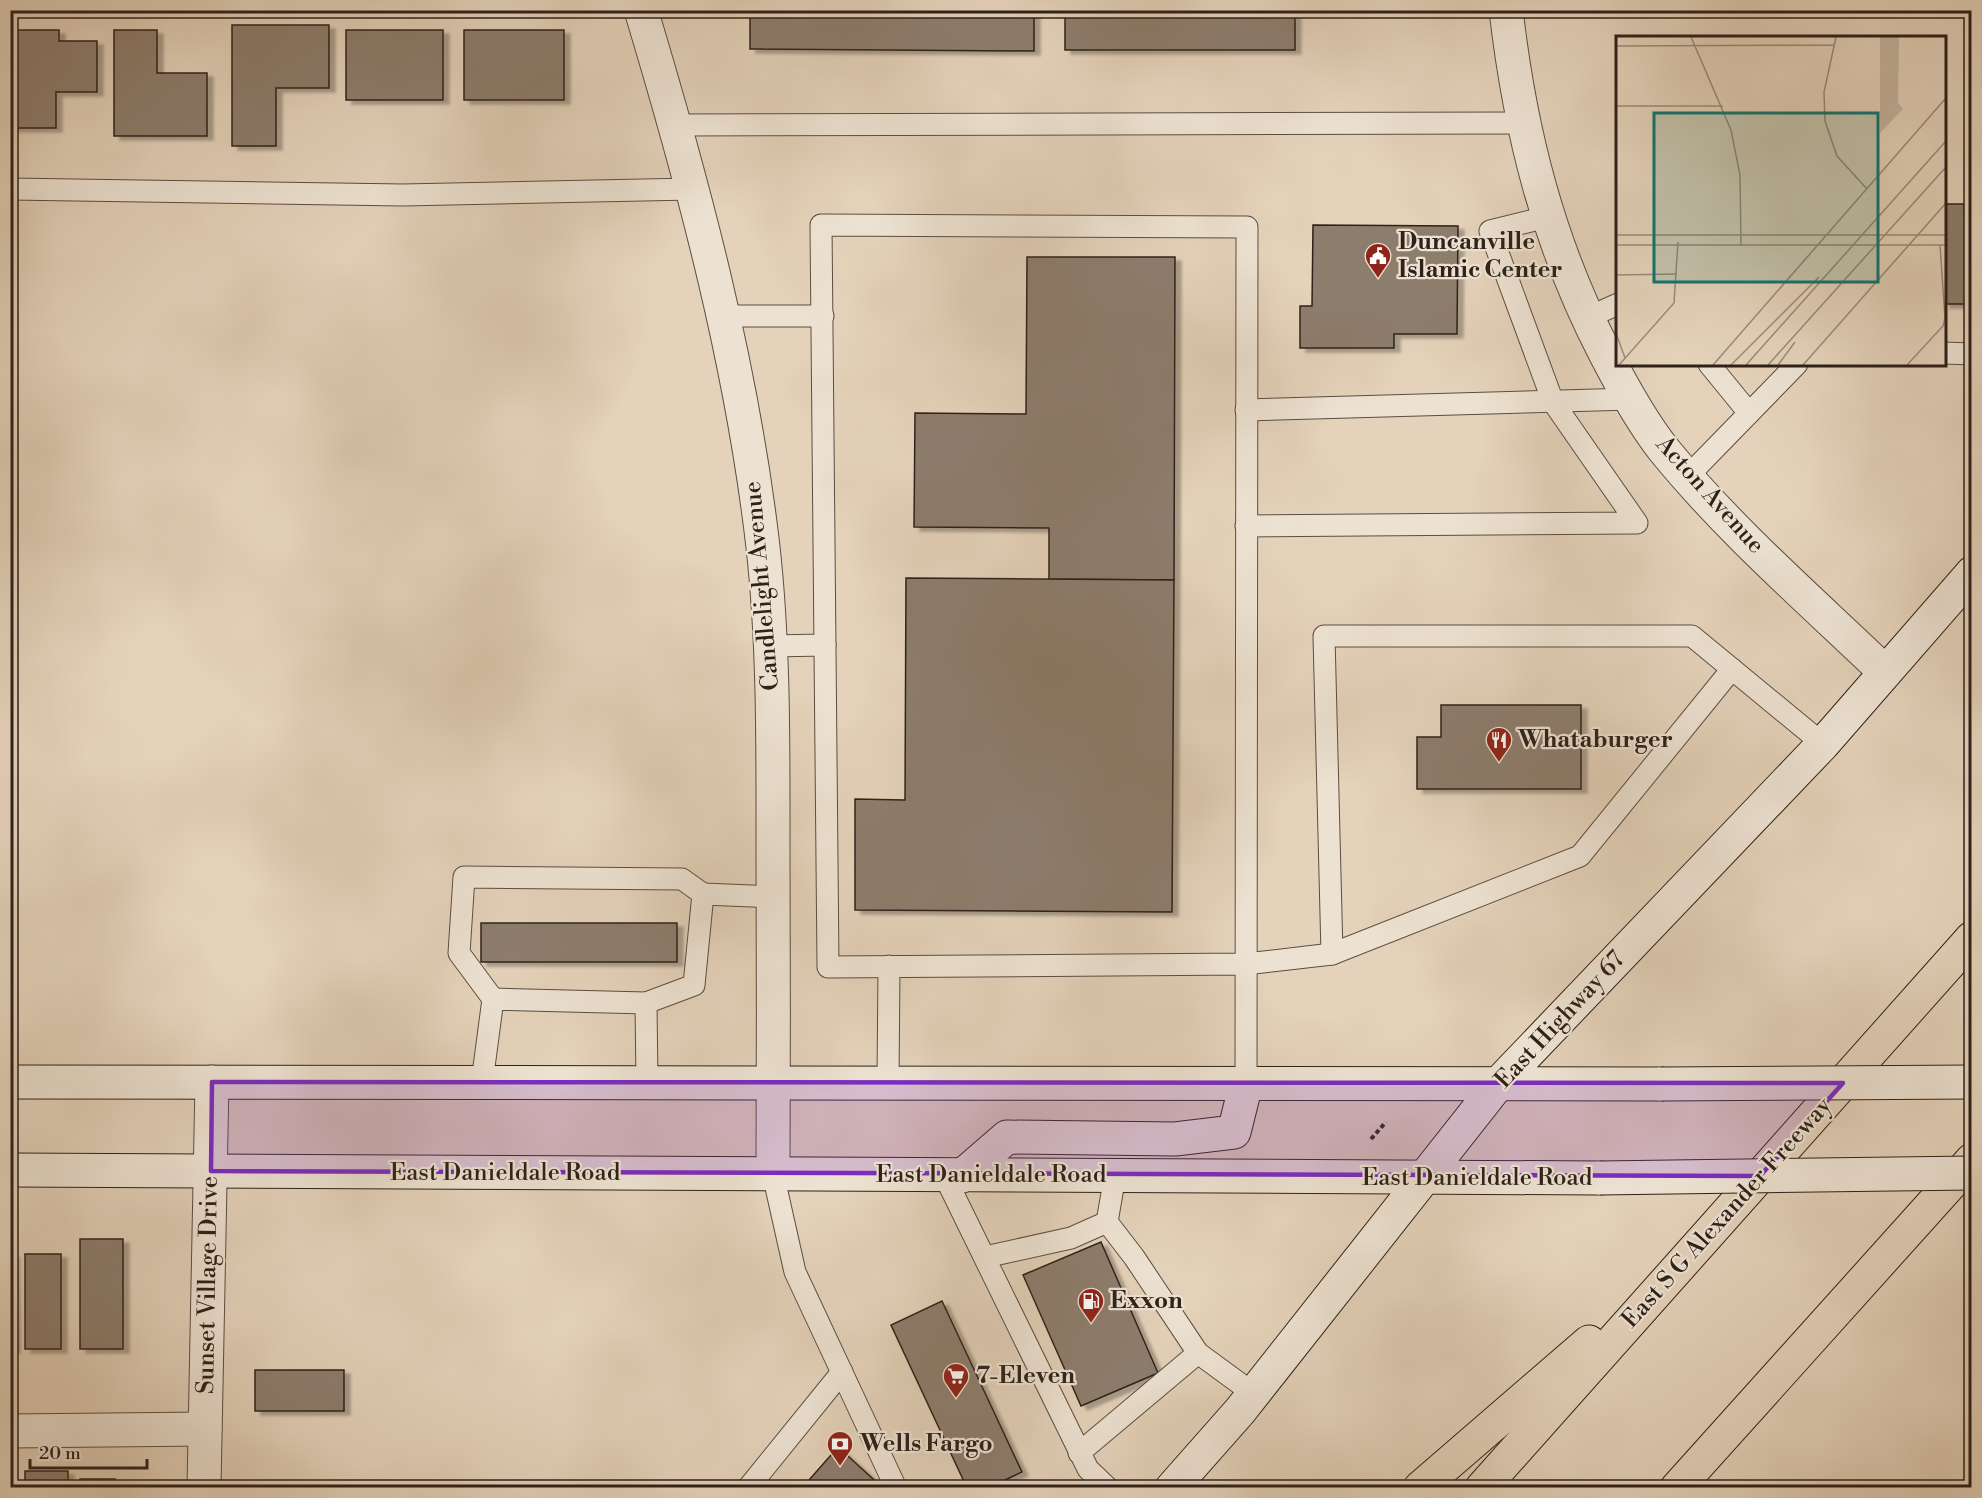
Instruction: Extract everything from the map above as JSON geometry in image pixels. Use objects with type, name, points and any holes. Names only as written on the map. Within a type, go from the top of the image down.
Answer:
[{"type":"highway","name":"East S G Alexander Freeway","points":[[1482,1488],[1971,938]]},
{"type":"highway","points":[[1677,1488],[1971,1160]]},
{"type":"highway","points":[[1419,1488],[1690,1254]]},
{"type":"main road","name":"Candlelight Avenue","points":[[641,10],[692,189],[722,316],[751,457],[763,549],[770,646],[773,1174]]},
{"type":"main road","name":"Acton Avenue","points":[[1506,10],[1513,71],[1547,217],[1587,318],[1632,399],[1663,447],[1716,510],[1885,672]]},
{"type":"main road","name":"East Highway 67","points":[[1172,1488],[1254,1394],[1498,1084],[1823,744],[1971,573]]},
{"type":"main road","points":[[10,1082],[1662,1084],[1971,1082]]},
{"type":"main road","name":"Sunset Village Drive","points":[[204,1488],[212,1082]]},
{"type":"main road","points":[[953,1175],[1007,1137],[1175,1139],[1234,1132],[1246,1084]]},
{"type":"main road","name":"East Danieldale Road","points":[[10,1170],[1422,1178],[1971,1173]]},
{"type":"main road","points":[[10,1431],[205,1429]]},
{"type":"lane","points":[[675,125],[1524,123]]},
{"type":"lane","points":[[10,189],[403,195],[692,189]]},
{"type":"lane","points":[[1246,526],[1637,523],[1553,402],[1490,231],[1547,217]]},
{"type":"lane","points":[[1246,1084],[1246,964],[1246,410],[1247,227],[821,225],[828,967],[1246,964],[1332,954],[1580,856],[1732,669]]},
{"type":"lane","points":[[1587,318],[1616,304]]},
{"type":"lane","points":[[722,316],[822,316]]},
{"type":"lane","points":[[1946,353],[1971,354]]},
{"type":"lane","points":[[1711,366],[1749,413]]},
{"type":"lane","points":[[1687,477],[1795,366]]},
{"type":"lane","points":[[1246,410],[1632,399]]},
{"type":"lane","points":[[1332,954],[1324,636],[1692,636],[1823,744]]},
{"type":"lane","points":[[770,646],[825,645]]},
{"type":"lane","points":[[482,1082],[493,999],[459,953],[464,877],[681,879],[704,894],[773,897]]},
{"type":"lane","points":[[493,999],[646,1003],[694,985],[704,894]]},
{"type":"lane","points":[[888,1083],[890,966]]},
{"type":"lane","points":[[646,1003],[648,1083]]},
{"type":"lane","points":[[773,1174],[795,1272],[896,1488]]},
{"type":"lane","points":[[953,1175],[985,1257],[1079,1452],[1088,1469],[1108,1488]]},
{"type":"lane","points":[[1115,1176],[1107,1222],[1134,1257],[1198,1353],[1254,1394]]},
{"type":"lane","points":[[985,1257],[1071,1238],[1107,1222]]},
{"type":"lane","points":[[1079,1452],[1198,1353]]},
{"type":"lane","points":[[748,1488],[842,1372]]},
{"type":"path","points":[[1367,1144],[1390,1117]]},
{"type":"highlighted area","points":[[212,1082],[1843,1083],[1760,1176],[211,1171]]},
{"type":"building","points":[[750,10],[1034,10],[1034,51],[750,49]]},
{"type":"building","points":[[1065,10],[1295,10],[1295,50],[1065,50]]},
{"type":"building","points":[[232,25],[329,25],[329,88],[276,88],[276,146],[232,146]]},
{"type":"building","points":[[10,30],[59,30],[59,41],[97,41],[97,92],[56,92],[56,128],[10,128]]},
{"type":"building","points":[[114,30],[157,30],[157,73],[207,73],[207,136],[114,136]]},
{"type":"building","points":[[346,30],[443,30],[443,100],[346,100]]},
{"type":"building","points":[[464,30],[564,30],[564,100],[464,100]]},
{"type":"building","points":[[1946,204],[1964,204],[1969,304],[1946,304]]},
{"type":"building","points":[[1313,225],[1458,226],[1457,334],[1394,334],[1394,348],[1300,348],[1300,306],[1312,306]]},
{"type":"building","points":[[1027,257],[1175,257],[1174,580],[1049,579],[1049,528],[914,527],[915,413],[1026,414]]},
{"type":"building","points":[[906,578],[1174,580],[1172,912],[855,910],[855,799],[905,800]]},
{"type":"building","name":"Whataburger","points":[[1441,705],[1581,705],[1581,789],[1417,789],[1417,737],[1441,737]]},
{"type":"building","points":[[481,923],[677,923],[677,962],[481,962]]},
{"type":"building","points":[[80,1239],[123,1239],[123,1349],[80,1349]]},
{"type":"building","name":"Exxon","points":[[1101,1242],[1158,1373],[1081,1406],[1023,1275]]},
{"type":"building","points":[[10,1254],[13,1254],[14,1349],[10,1349]]},
{"type":"building","points":[[25,1254],[61,1254],[61,1349],[25,1349]]},
{"type":"building","name":"7-Eleven","points":[[942,1301],[1022,1472],[988,1488],[967,1488],[891,1325]]},
{"type":"building","points":[[255,1370],[344,1370],[344,1411],[255,1411]]},
{"type":"building","name":"Wells Fargo","points":[[838,1447],[883,1488],[802,1488]]},
{"type":"building","points":[[25,1471],[68,1471],[68,1488],[25,1488]]},
{"type":"building","points":[[80,1479],[115,1479],[115,1488],[80,1488]]},
{"type":"place","name":"Duncanville Islamic Center","points":[[1378,279]]},
{"type":"place","name":"Whataburger","points":[[1499,763]]},
{"type":"place","name":"Exxon","points":[[1091,1324]]},
{"type":"place","name":"7-Eleven","points":[[956,1399]]},
{"type":"place","name":"Wells Fargo","points":[[840,1467]]}]
